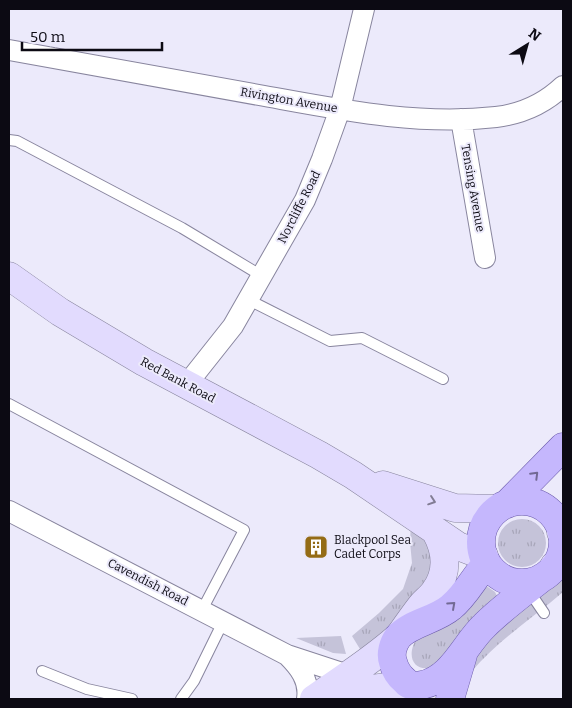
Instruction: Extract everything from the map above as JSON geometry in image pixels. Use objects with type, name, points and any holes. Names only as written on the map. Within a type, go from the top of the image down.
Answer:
[{"type":"main road","points":[[543,576],[518,583],[500,576],[485,560],[481,546],[481,536],[487,521],[563,447]]},
{"type":"main road","points":[[485,560],[452,606],[441,614],[414,626],[398,637],[392,648],[393,662],[396,670],[413,690],[437,680],[464,652],[482,628],[543,576],[562,550],[561,523],[545,509],[527,501],[502,507]]},
{"type":"main road","points":[[450,699],[464,652]]},
{"type":"street","name":"Norcliffe Road","points":[[187,384],[233,326],[305,200],[340,109],[364,9]]},
{"type":"street","name":"Rivington Avenue","points":[[9,50],[400,118],[461,119],[498,117],[532,107],[551,98],[563,86]]},
{"type":"street","name":"Tensing Avenue","points":[[461,119],[484,258]]},
{"type":"street","name":"Red Bank Road","points":[[9,276],[60,312],[144,362],[353,475],[436,532],[485,560]]},
{"type":"street","name":"Red Bank Road","points":[[353,475],[454,508],[502,507]]},
{"type":"street","name":"Cavendish Road","points":[[9,511],[349,687]]},
{"type":"street","points":[[349,687],[377,656],[398,637],[434,592],[444,573],[445,564],[444,550],[436,532]]},
{"type":"street","name":"Cavendish Road","points":[[287,654],[305,677],[307,699]]},
{"type":"street","points":[[314,699],[349,687],[413,690]]},
{"type":"lane","points":[[9,140],[17,141],[182,228],[262,276]]},
{"type":"lane","points":[[249,300],[330,341],[362,338],[443,379]]},
{"type":"lane","points":[[9,404],[244,530],[202,610]]},
{"type":"lane","points":[[543,576],[544,612]]},
{"type":"lane","points":[[181,699],[194,681],[223,622]]},
{"type":"lane","points":[[42,671],[87,689],[132,699]]},
{"type":"green space","points":[[522,519],[531,521],[539,526],[544,534],[546,543],[544,552],[539,560],[531,565],[522,567],[513,565],[505,560],[500,552],[498,543],[500,534],[505,526],[513,521]]},
{"type":"green space","points":[[411,523],[424,534],[433,555],[432,583],[363,654],[352,636],[403,589],[412,563]]},
{"type":"green space","points":[[563,571],[563,592],[504,639],[472,671],[478,636]]},
{"type":"green space","points":[[485,585],[495,592],[497,596],[449,656],[436,666],[421,668],[416,665],[412,653],[419,635]]},
{"type":"green space","points":[[341,636],[346,654],[333,653],[296,638]]},
{"type":"place","name":"Blackpool Sea Cadet Corps","points":[[316,547]]}]
